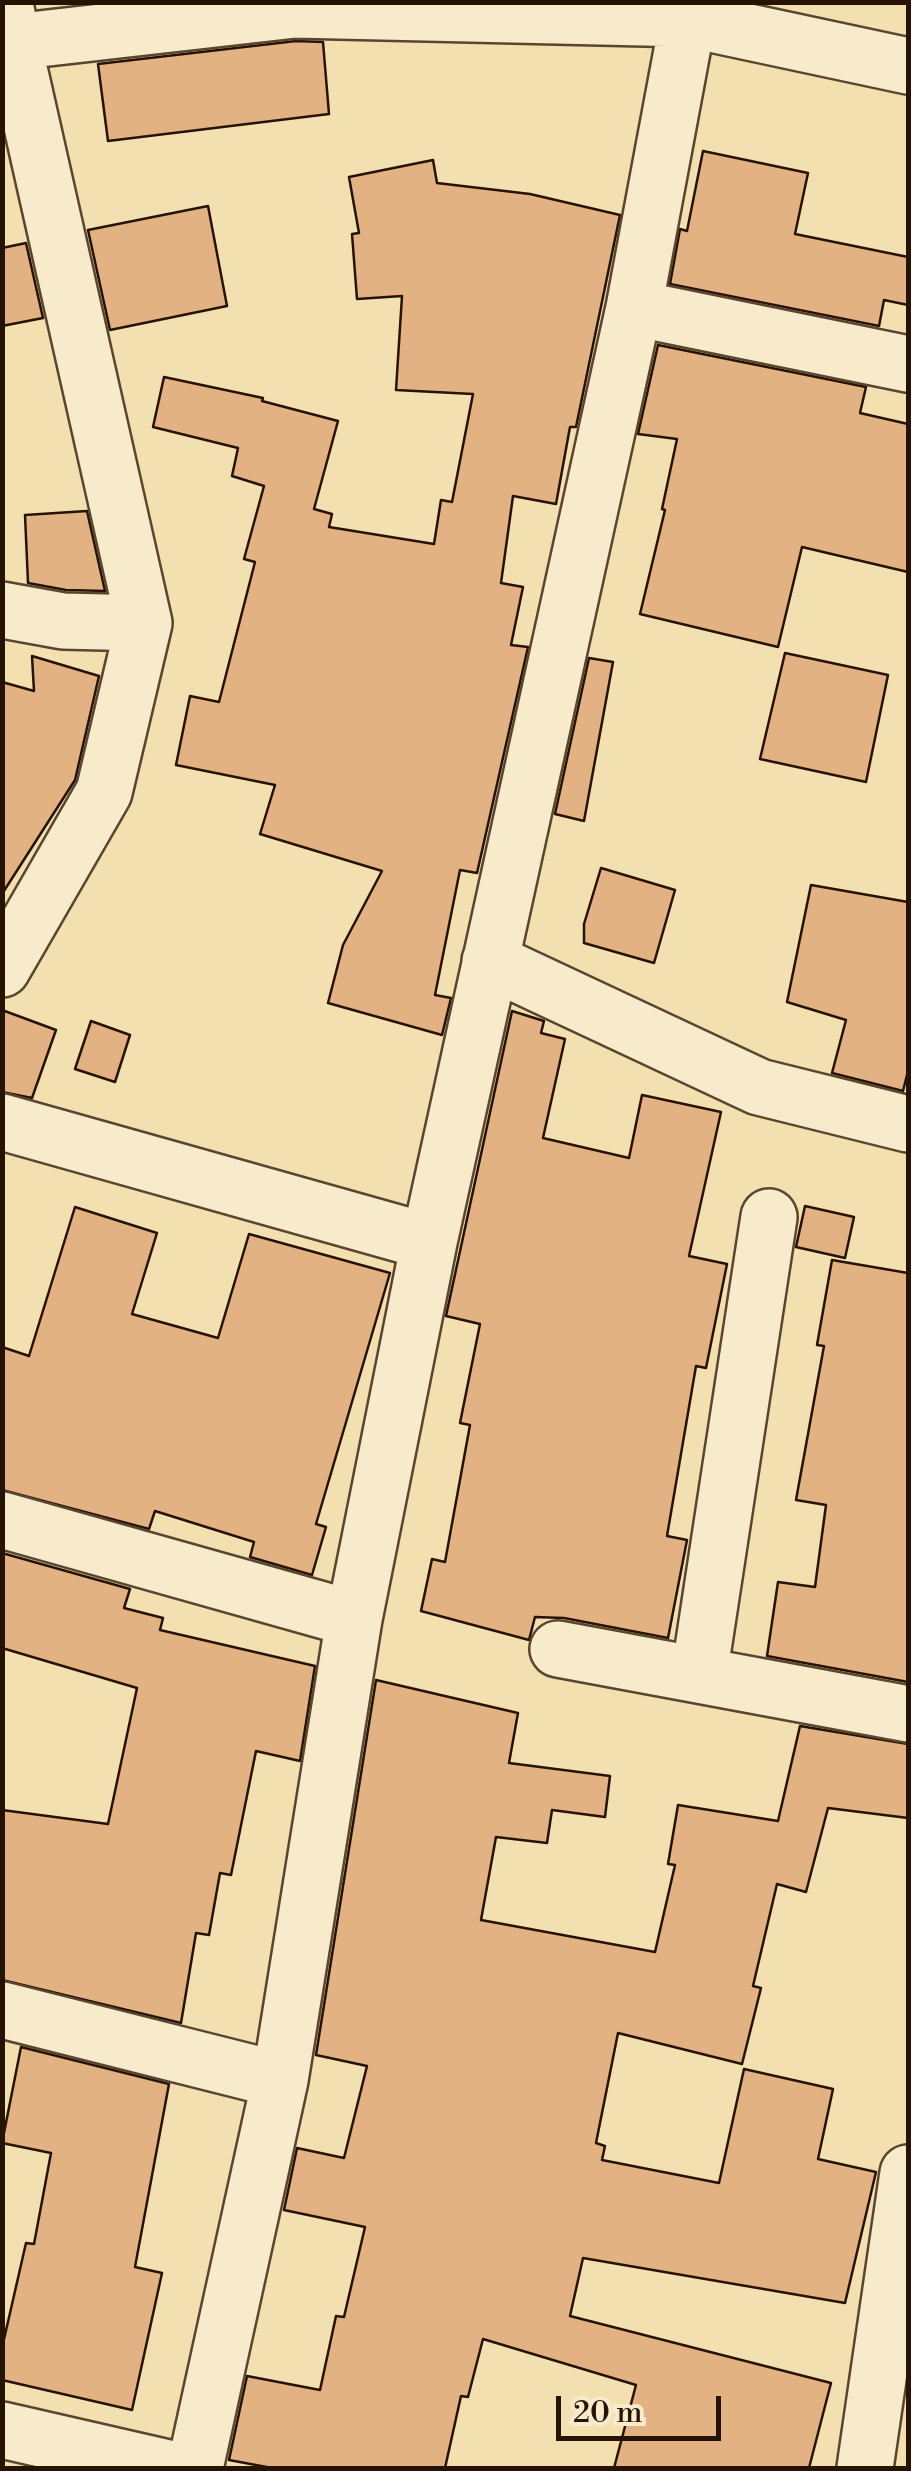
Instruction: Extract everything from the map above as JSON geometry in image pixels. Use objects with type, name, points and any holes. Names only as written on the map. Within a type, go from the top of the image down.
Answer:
[{"type":"street","points":[[2,969],[104,792],[144,623],[7,16],[295,10],[685,11],[908,66]]},
{"type":"street","points":[[196,2468],[280,2080],[354,1619],[429,1242],[634,308],[685,11]]},
{"type":"street","points":[[634,308],[908,364]]},
{"type":"street","points":[[2,610],[63,621],[144,623]]},
{"type":"street","points":[[490,961],[760,1087],[908,1124]]},
{"type":"street","points":[[2,1122],[429,1242]]},
{"type":"street","points":[[699,1675],[769,1217]]},
{"type":"street","points":[[2,1520],[354,1619]]},
{"type":"street","points":[[558,1649],[908,1714]]},
{"type":"street","points":[[2,2010],[280,2080]]},
{"type":"street","points":[[864,2468],[907,2191]]},
{"type":"street","points":[[2,2430],[168,2468]]},
{"type":"building","points":[[296,41],[323,42],[329,114],[108,141],[98,64]]},
{"type":"building","points":[[703,151],[808,173],[795,234],[908,257],[908,305],[884,300],[879,326],[670,284],[680,229],[687,231]]},
{"type":"building","points":[[433,160],[437,183],[530,194],[620,215],[556,504],[513,496],[501,583],[523,587],[511,645],[528,647],[477,873],[460,870],[435,995],[451,998],[442,1035],[328,1003],[343,945],[382,871],[260,834],[275,785],[176,765],[190,696],[219,702],[255,562],[244,559],[264,486],[232,476],[238,448],[153,427],[164,377],[263,398],[262,401],[338,421],[314,509],[332,514],[329,527],[434,544],[441,500],[452,502],[473,394],[396,390],[402,296],[357,299],[352,234],[359,233],[349,177]]},
{"type":"building","points":[[208,206],[227,306],[110,330],[88,230]]},
{"type":"building","points":[[26,243],[43,318],[2,326],[2,248]]},
{"type":"building","points":[[658,345],[866,387],[860,413],[908,424],[908,572],[802,547],[778,647],[640,614],[677,439],[638,434]]},
{"type":"building","points":[[87,511],[105,591],[66,590],[28,583],[25,515]]},
{"type":"building","points":[[785,653],[888,675],[866,782],[760,759]]},
{"type":"building","points":[[32,656],[99,676],[75,780],[2,894],[2,682],[34,691]]},
{"type":"building","points":[[589,658],[613,662],[584,821],[555,814]]},
{"type":"building","points":[[601,868],[675,890],[654,963],[584,943],[584,924]]},
{"type":"building","points":[[811,885],[908,902],[908,1071],[903,1091],[832,1073],[846,1020],[787,1002]]},
{"type":"building","points":[[2,1010],[56,1030],[32,1098],[2,1092]]},
{"type":"building","points":[[512,1011],[544,1021],[541,1033],[565,1039],[543,1138],[629,1158],[642,1095],[721,1112],[689,1256],[727,1264],[706,1368],[696,1366],[667,1536],[687,1540],[668,1638],[564,1618],[535,1617],[529,1640],[421,1611],[432,1559],[445,1562],[470,1425],[460,1423],[480,1324],[446,1316]]},
{"type":"building","points":[[91,1021],[130,1035],[115,1082],[75,1069]]},
{"type":"building","points":[[805,1206],[854,1217],[845,1258],[796,1247]]},
{"type":"building","points":[[75,1207],[157,1233],[132,1314],[218,1338],[249,1234],[390,1273],[316,1524],[326,1527],[312,1575],[250,1557],[254,1542],[155,1511],[149,1529],[2,1490],[2,1347],[29,1356]]},
{"type":"building","points":[[832,1260],[908,1273],[908,1682],[767,1656],[778,1582],[815,1587],[826,1505],[796,1500],[824,1346],[817,1345]]},
{"type":"building","points":[[2,1553],[130,1589],[124,1608],[163,1618],[160,1630],[315,1666],[300,1761],[256,1751],[231,1875],[220,1873],[209,1935],[196,1933],[181,2023],[2,1980],[2,1810],[108,1824],[137,1688],[2,1648]]},
{"type":"building","points":[[376,1680],[518,1713],[509,1763],[610,1776],[605,1817],[552,1810],[547,1843],[496,1837],[481,1920],[655,1952],[675,1865],[668,1864],[678,1805],[778,1821],[800,1726],[908,1744],[908,1818],[828,1808],[806,1892],[777,1884],[753,1986],[761,1988],[742,2064],[618,2033],[596,2143],[605,2146],[602,2160],[719,2183],[744,2069],[833,2089],[818,2159],[876,2172],[845,2303],[583,2258],[570,2316],[831,2383],[809,2468],[614,2468],[636,2385],[483,2339],[468,2397],[461,2396],[445,2468],[272,2468],[229,2460],[247,2376],[320,2390],[336,2316],[344,2317],[365,2227],[284,2210],[297,2148],[344,2158],[367,2066],[316,2055]]},
{"type":"building","points":[[21,2047],[169,2084],[135,2267],[162,2273],[132,2410],[2,2380],[2,2348],[26,2243],[34,2244],[51,2153],[2,2143]]}]
